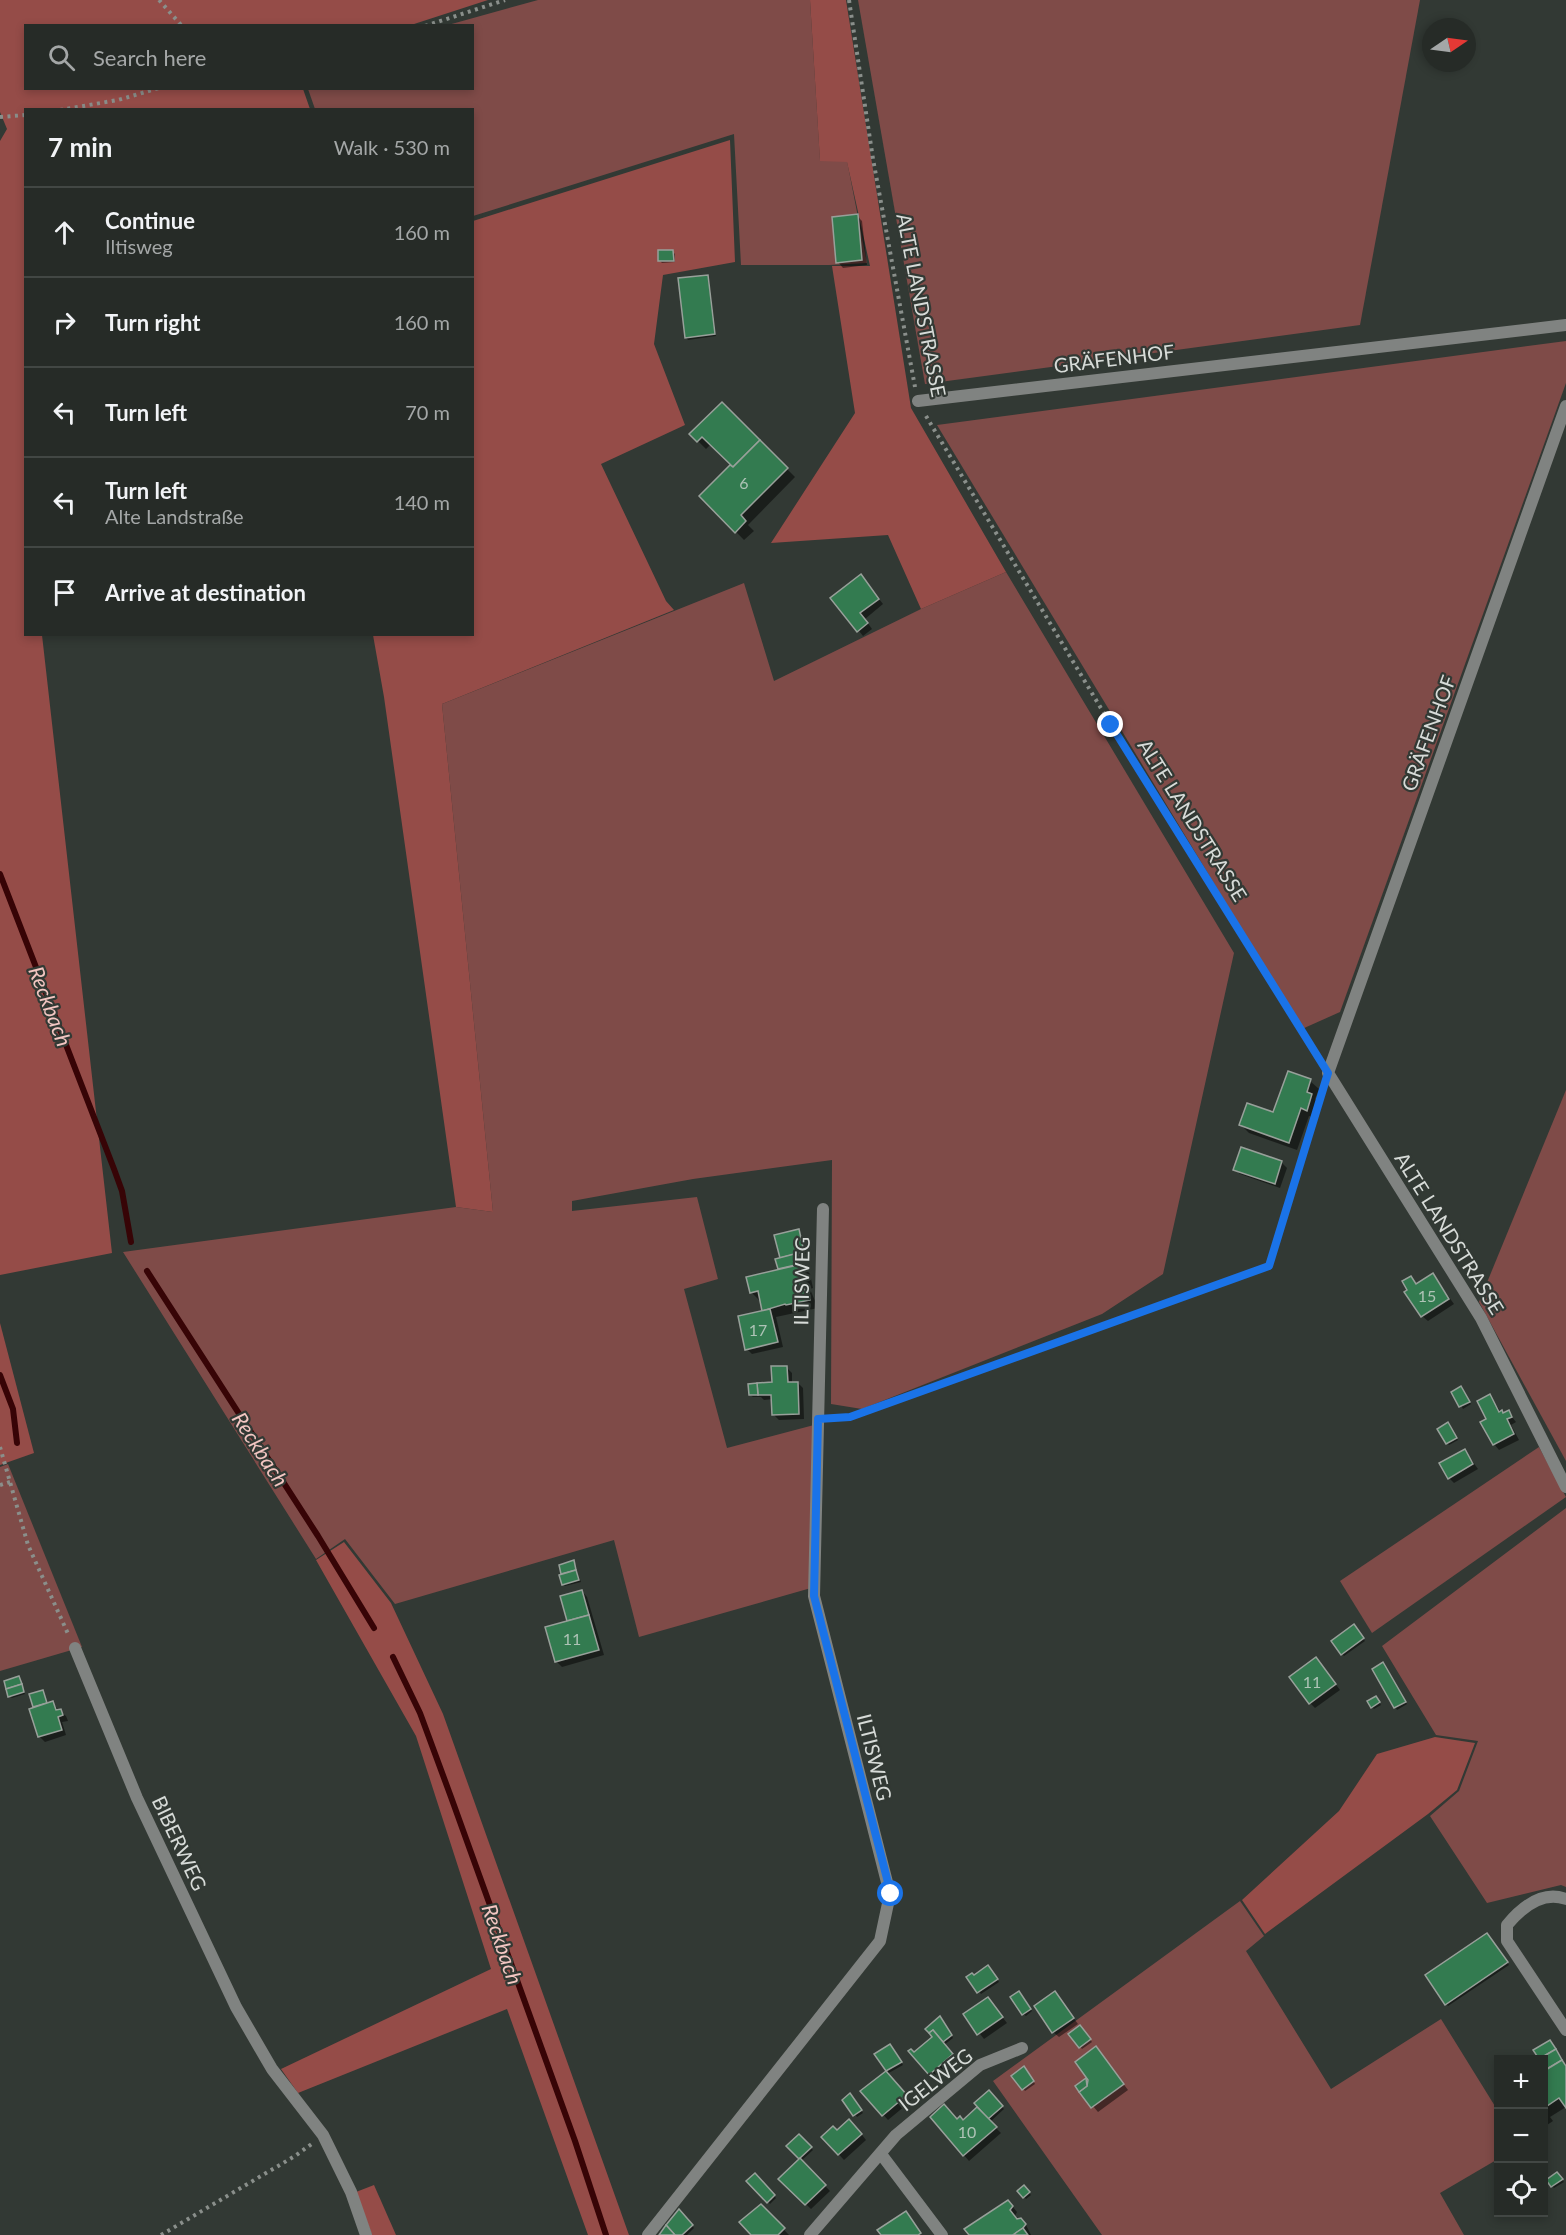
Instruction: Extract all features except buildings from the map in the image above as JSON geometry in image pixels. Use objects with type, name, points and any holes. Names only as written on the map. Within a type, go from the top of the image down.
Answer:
[{"type":"street","name":"GRÄFENHOF","points":[[918,401],[1566,325]]},
{"type":"street","name":"GRÄFENHOF","points":[[1328,1073],[1566,406]]},
{"type":"street","name":"ALTE LANDSTRASSE","points":[[1328,1073],[1481,1318],[1566,1487]]},
{"type":"street","name":"ILTISWEG","points":[[648,2235],[880,1941],[891,1894],[814,1596],[823,1209]]},
{"type":"street","name":"BIBERWEG","points":[[75,1648],[137,1798],[236,2007],[272,2069],[323,2135],[351,2192],[366,2235]]},
{"type":"street","points":[[1566,1899],[1558,1896],[1539,1898],[1521,1908],[1507,1924],[1508,1941],[1566,2030]]},
{"type":"street","name":"IGELWEG","points":[[810,2235],[896,2135],[980,2065],[1022,2048]]},
{"type":"street","points":[[881,2154],[942,2235]]},
{"type":"path","points":[[159,0],[180,24]]},
{"type":"path","points":[[431,24],[505,0]]},
{"type":"path","name":"ALTE LANDSTRASSE","points":[[849,0],[873,159],[918,401],[1111,725],[1328,1073]]},
{"type":"path","points":[[71,108],[117,100],[152,90]]},
{"type":"path","points":[[0,117],[24,115]]},
{"type":"path","points":[[818,1419],[850,1417],[1269,1266],[1328,1073]]},
{"type":"path","points":[[0,1447],[28,1545],[75,1648]]},
{"type":"path","points":[[0,1485],[10,1482]]},
{"type":"path","points":[[161,2235],[295,2156],[323,2135]]},
{"type":"shaded area","points":[[0,0],[488,0],[414,24],[24,24],[24,90],[303,90],[310,108],[24,108],[24,636],[42,636],[112,1253],[0,1275],[0,141],[7,129],[0,112]]},
{"type":"shaded area","points":[[538,0],[810,0],[820,160],[847,161],[867,263],[741,265],[734,134],[474,216],[474,108],[315,108],[308,90],[474,90],[474,24],[452,24]]},
{"type":"shaded area","points":[[810,0],[846,0],[911,408],[1006,572],[921,609],[888,535],[771,543],[855,413],[832,266],[870,266],[847,162],[820,161]]},
{"type":"shaded area","points":[[858,0],[1420,0],[1360,325],[925,384]]},
{"type":"shaded area","points":[[730,140],[735,262],[663,275],[654,344],[685,425],[601,464],[666,601],[674,610],[442,704],[493,1212],[456,1207],[384,697],[373,636],[474,636],[474,221]]},
{"type":"shaded area","points":[[1566,341],[1566,383],[1340,1012],[1302,1029],[937,425]]},
{"type":"shaded area","points":[[1006,572],[1234,953],[1163,1274],[1102,1314],[862,1409],[831,1404],[832,1160],[693,1179],[572,1201],[572,1211],[697,1197],[718,1279],[684,1289],[727,1448],[814,1425],[811,1588],[639,1637],[614,1540],[395,1604],[345,1539],[316,1559],[123,1252],[456,1207],[493,1212],[442,704],[744,583],[774,681],[921,609]]},
{"type":"shaded area","points":[[1566,1090],[1566,1461],[1479,1302]]},
{"type":"shaded area","points":[[0,1323],[34,1453],[0,1465]]},
{"type":"shaded area","points":[[1539,1447],[1566,1497],[1372,1633],[1340,1581]]},
{"type":"shaded area","points":[[8,1464],[82,1647],[0,1671],[0,1467]]},
{"type":"shaded area","points":[[1566,1508],[1566,1887],[1561,1885],[1487,1903],[1430,1816],[1459,1791],[1478,1741],[1436,1735],[1382,1646]]},
{"type":"shaded area","points":[[344,1542],[391,1603],[443,1714],[629,2235],[588,2235],[507,2009],[298,2093],[281,2069],[491,1969],[416,1736],[316,1560]]},
{"type":"shaded area","points":[[1435,1737],[1475,1743],[1457,1790],[1265,1934],[1242,1900],[1339,1811],[1377,1754]]},
{"type":"shaded area","points":[[1240,1901],[1264,1936],[1246,1951],[1331,2089],[1441,2019],[1494,2105],[1494,2161],[1440,2193],[1464,2235],[1102,2235],[993,2081]]},
{"type":"shaded area","points":[[374,2185],[396,2235],[372,2235],[356,2192]]},
{"type":"waterway","name":"Reckbach","points":[[0,874],[122,1191],[131,1242]]},
{"type":"waterway","name":"Reckbach","points":[[147,1271],[318,1536],[374,1628]]},
{"type":"waterway","points":[[0,1375],[13,1409],[17,1443]]},
{"type":"waterway","name":"Reckbach","points":[[393,1657],[420,1713],[451,1797],[575,2141],[606,2235]]},
{"type":"route","points":[[891,1894],[814,1596],[818,1419],[850,1417],[1269,1266],[1328,1073],[1111,725]]}]
